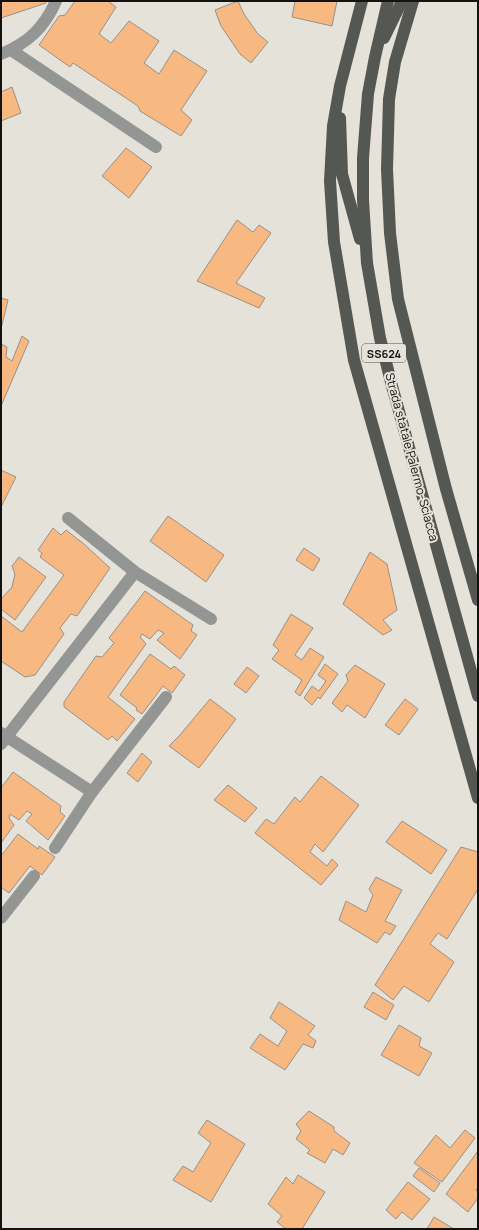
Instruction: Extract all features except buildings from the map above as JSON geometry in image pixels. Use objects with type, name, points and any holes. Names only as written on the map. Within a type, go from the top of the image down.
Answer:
[{"type":"main road","points":[[362,1],[340,86],[333,126],[330,181],[334,242],[354,360],[478,798]]},
{"type":"main road","name":"Strada statale Palermo-Sciacca","points":[[388,1],[368,94],[363,158],[362,200],[367,264],[380,338],[392,386],[478,696]]},
{"type":"main road","points":[[375,57],[402,1]]},
{"type":"main road","points":[[413,1],[395,62],[389,99],[387,169],[390,233],[398,299],[446,489],[478,600]]},
{"type":"main road","points":[[340,86],[342,174],[367,264]]},
{"type":"street","points":[[56,1],[50,16],[34,35],[6,52],[156,147]]},
{"type":"street","points":[[68,518],[135,572],[211,619]]},
{"type":"street","points":[[92,792],[3,738],[135,572]]},
{"type":"street","points":[[55,848],[92,792],[166,697]]},
{"type":"street","points":[[1,918],[34,876]]}]
